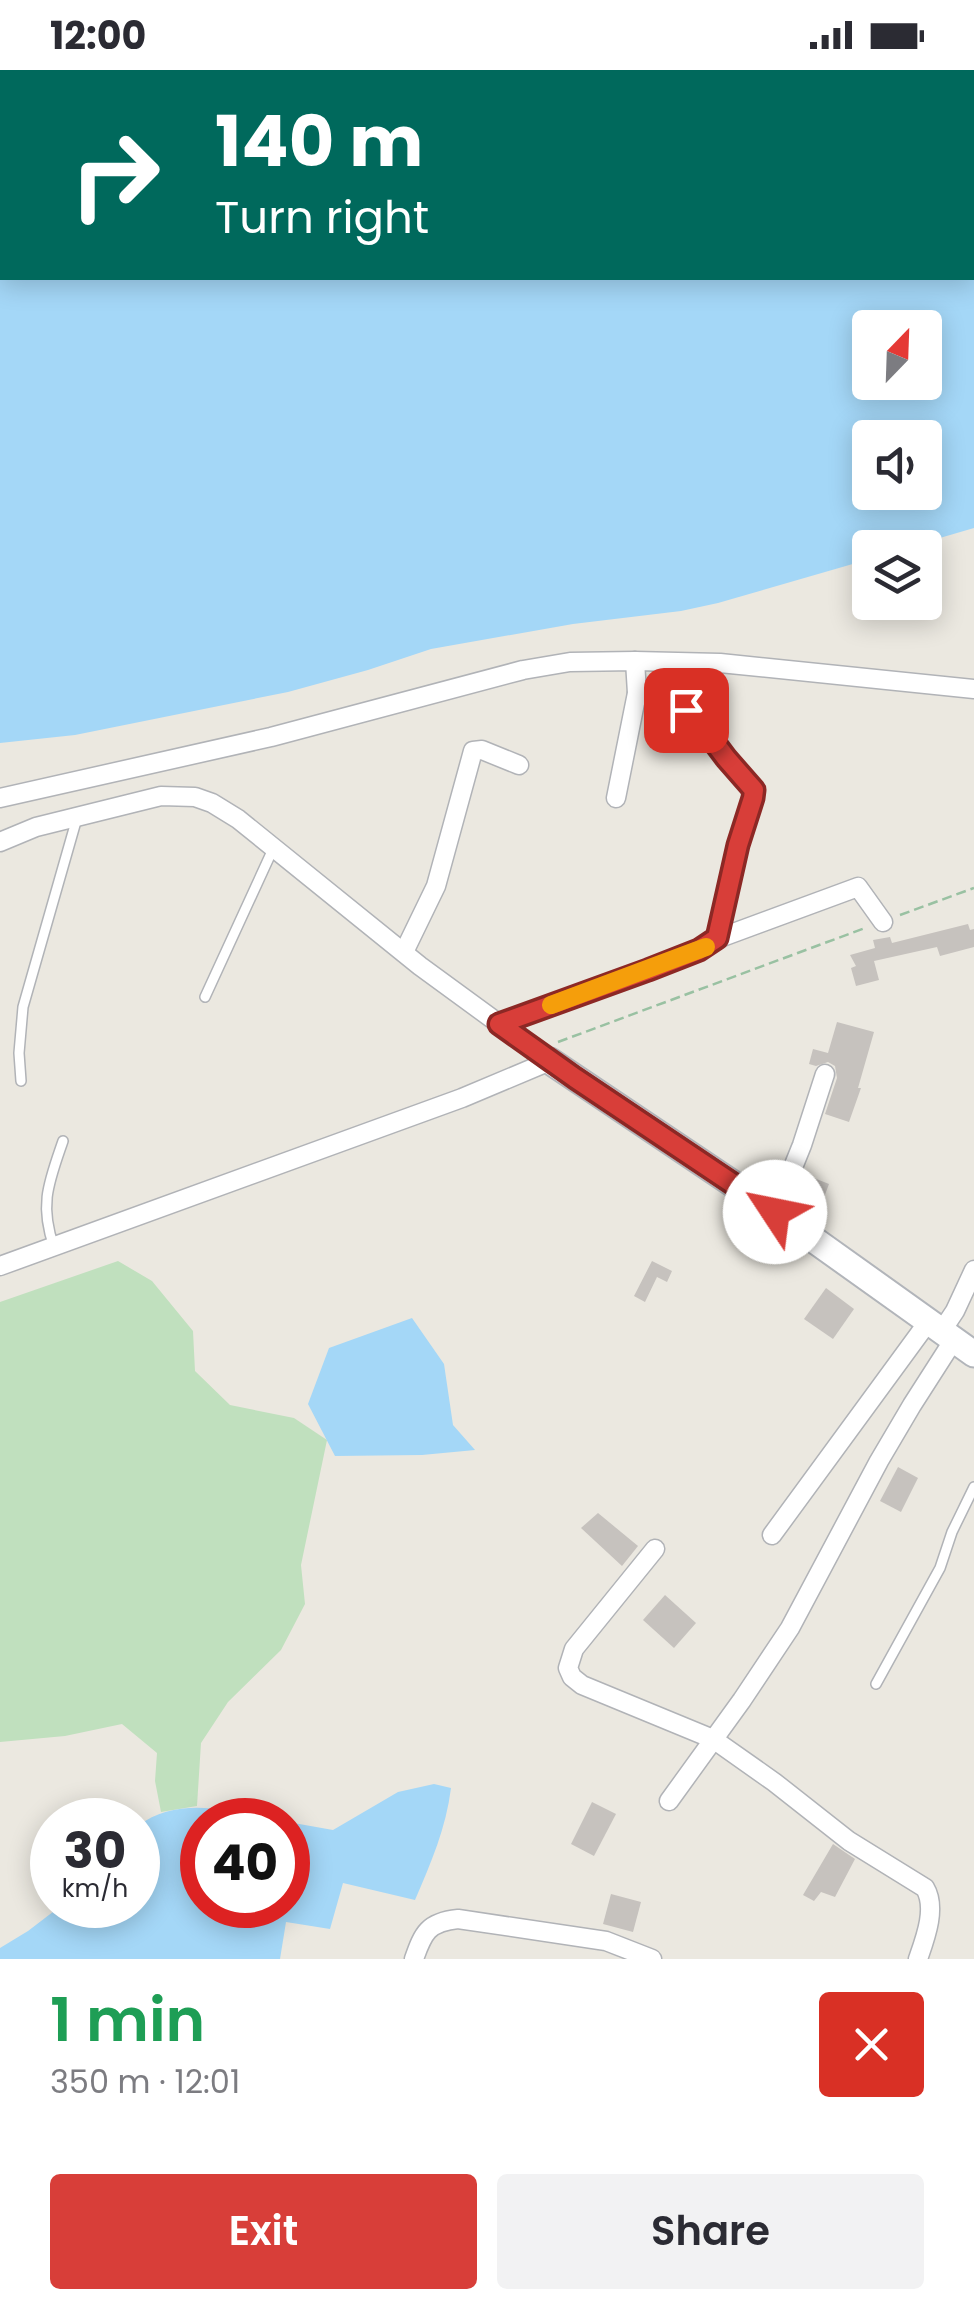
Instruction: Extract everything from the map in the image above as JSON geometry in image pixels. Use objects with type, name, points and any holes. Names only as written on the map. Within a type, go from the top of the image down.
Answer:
[{"type":"street","points":[[616,798],[636,693],[635,660]]},
{"type":"street","points":[[0,798],[271,737],[522,670],[570,662],[720,663],[974,690]]},
{"type":"street","points":[[636,693],[692,714],[754,790],[717,938]]},
{"type":"street","points":[[404,952],[436,886],[473,751],[482,750],[519,764]]},
{"type":"street","points":[[0,842],[36,828],[160,796],[195,797],[212,803],[238,819],[542,1056],[775,1212],[949,1337]]},
{"type":"street","points":[[499,1024],[699,950],[717,938],[858,888],[882,922]]},
{"type":"street","points":[[0,1266],[462,1098],[542,1056]]},
{"type":"street","points":[[775,1212],[825,1074]]},
{"type":"street","points":[[668,1801],[790,1628],[949,1337],[955,1312],[974,1270]]},
{"type":"street","points":[[772,1535],[949,1337]]},
{"type":"street","points":[[654,1548],[574,1648],[568,1668],[572,1677],[582,1685],[712,1739],[849,1841],[925,1888],[930,1906],[918,1959]]},
{"type":"street","points":[[414,1959],[422,1936],[430,1928],[458,1919],[606,1941],[652,1959]]},
{"type":"lane","points":[[21,1081],[23,1008],[77,818]]},
{"type":"lane","points":[[206,997],[273,848]]},
{"type":"lane","points":[[54,1246],[45,1202],[63,1142]]},
{"type":"lane","points":[[876,1684],[940,1568],[974,1487]]},
{"type":"path","points":[[542,1056],[974,888]]},
{"type":"green space","points":[[118,1261],[152,1281],[193,1331],[195,1371],[230,1405],[294,1418],[327,1440],[301,1565],[305,1604],[281,1650],[228,1702],[201,1743],[198,1798],[180,1798],[180,1809],[161,1812],[155,1781],[157,1753],[122,1724],[65,1736],[0,1742],[0,1302]]},
{"type":"water","points":[[0,280],[974,280],[974,528],[942,537],[942,530],[852,530],[852,564],[718,603],[431,649],[288,692],[75,735],[0,743]]},
{"type":"water","points":[[412,1318],[444,1364],[453,1425],[475,1450],[335,1456],[308,1404],[329,1348]]},
{"type":"water","points":[[434,1784],[451,1788],[437,1845],[415,1900],[343,1883],[330,1929],[310,1926],[310,1826],[333,1830],[398,1792]]},
{"type":"water","points":[[180,1809],[180,1928],[285,1928],[280,1959],[0,1959],[0,1948],[32,1928],[160,1928],[160,1814]]},
{"type":"building","points":[[968,924],[970,930],[974,929],[974,947],[940,956],[937,947],[874,961],[879,980],[856,986],[851,968],[856,966],[850,955],[875,948],[873,940],[890,937],[892,943]]},
{"type":"building","points":[[837,1022],[874,1032],[849,1122],[825,1114],[837,1078],[835,1066],[828,1062],[809,1064],[813,1049],[828,1053]]},
{"type":"building","points":[[804,1174],[829,1184],[815,1221],[792,1204]]},
{"type":"building","points":[[652,1261],[672,1271],[667,1282],[657,1277],[645,1302],[634,1296]]},
{"type":"building","points":[[826,1288],[854,1309],[833,1339],[804,1319]]},
{"type":"building","points":[[898,1467],[918,1478],[901,1512],[880,1501]]},
{"type":"building","points":[[598,1513],[638,1546],[622,1566],[581,1528]]},
{"type":"building","points":[[665,1595],[696,1623],[674,1648],[643,1620]]},
{"type":"building","points":[[592,1802],[616,1814],[594,1856],[571,1844]]},
{"type":"building","points":[[833,1844],[855,1859],[835,1897],[821,1892],[814,1901],[803,1895]]},
{"type":"building","points":[[611,1894],[641,1902],[633,1932],[603,1924]]},
{"type":"slow traffic","points":[[551,1005],[706,947]]},
{"type":"route","points":[[686,710],[754,790],[717,938],[699,950],[499,1024],[775,1212]]}]
